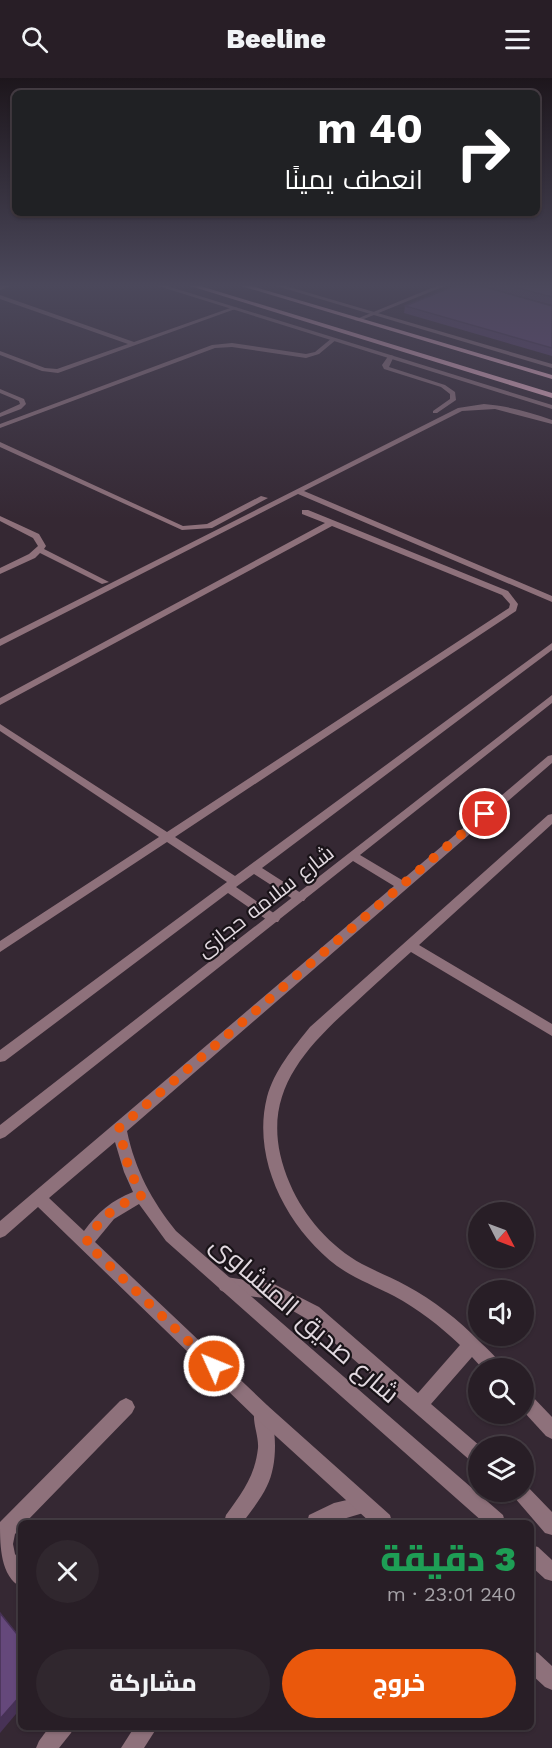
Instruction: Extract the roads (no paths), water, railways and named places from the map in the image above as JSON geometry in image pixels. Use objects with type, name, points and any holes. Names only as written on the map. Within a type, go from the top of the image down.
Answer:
[{"type":"main road","points":[[442,363],[552,396]]},
{"type":"main road","points":[[506,363],[552,376]]},
{"type":"main road","points":[[447,373],[459,368]]},
{"type":"street","points":[[29,363],[53,371],[64,370],[84,363]]},
{"type":"street","points":[[0,426],[169,363]]},
{"type":"street","points":[[351,454],[445,407],[453,400],[453,393],[443,386],[386,368],[386,363]]},
{"type":"street","points":[[414,363],[552,407]]},
{"type":"street","points":[[0,391],[22,400],[23,404],[19,408],[0,415]]},
{"type":"street","points":[[0,643],[292,488],[460,409],[476,406],[502,407],[552,422]]},
{"type":"street","points":[[0,444],[182,528],[209,526],[268,496]]},
{"type":"street","points":[[292,488],[299,480]]},
{"type":"street","points":[[292,488],[552,599]]},
{"type":"street","points":[[0,947],[513,609],[514,604],[505,594],[305,512]]},
{"type":"street","points":[[0,518],[40,539],[42,546],[40,550],[0,571]]},
{"type":"street","points":[[0,702],[331,523]]},
{"type":"street","points":[[40,550],[105,582]]},
{"type":"street","points":[[0,1057],[552,646]]},
{"type":"street","name":"شارع سلامه حجازى","points":[[0,1133],[552,698]]},
{"type":"street","points":[[0,727],[167,837],[232,884],[274,919]]},
{"type":"street","points":[[0,1231],[401,885],[552,758]]},
{"type":"street","points":[[468,1342],[404,1292],[372,1278],[342,1260],[318,1238],[298,1214],[277,1174],[270,1133],[275,1094],[290,1060],[315,1031],[552,818]]},
{"type":"street","points":[[353,856],[401,885]]},
{"type":"street","points":[[253,868],[300,898]]},
{"type":"street","points":[[410,945],[552,1031]]},
{"type":"street","name":"شارع صديق المنشاوى","points":[[119,1128],[128,1166],[141,1196],[171,1236],[493,1520]]},
{"type":"street","points":[[86,1243],[102,1218],[127,1201],[141,1196]]},
{"type":"street","points":[[39,1198],[262,1412],[381,1520]]},
{"type":"street","points":[[225,1285],[274,1292],[313,1313],[468,1447]]},
{"type":"street","points":[[419,1405],[469,1346]]},
{"type":"street","points":[[473,1346],[484,1358]]},
{"type":"street","points":[[18,1573],[3,1553],[3,1542],[7,1529],[126,1407]]},
{"type":"street","points":[[534,1411],[552,1430]]},
{"type":"street","points":[[234,1520],[260,1481],[267,1446],[262,1412]]},
{"type":"street","points":[[530,1502],[552,1527]]},
{"type":"street","points":[[320,1520],[334,1512],[364,1505]]},
{"type":"street","points":[[534,1557],[552,1572]]},
{"type":"street","points":[[534,1663],[552,1680]]},
{"type":"street","points":[[46,1748],[61,1730]]},
{"type":"street","points":[[131,1748],[144,1730]]}]
